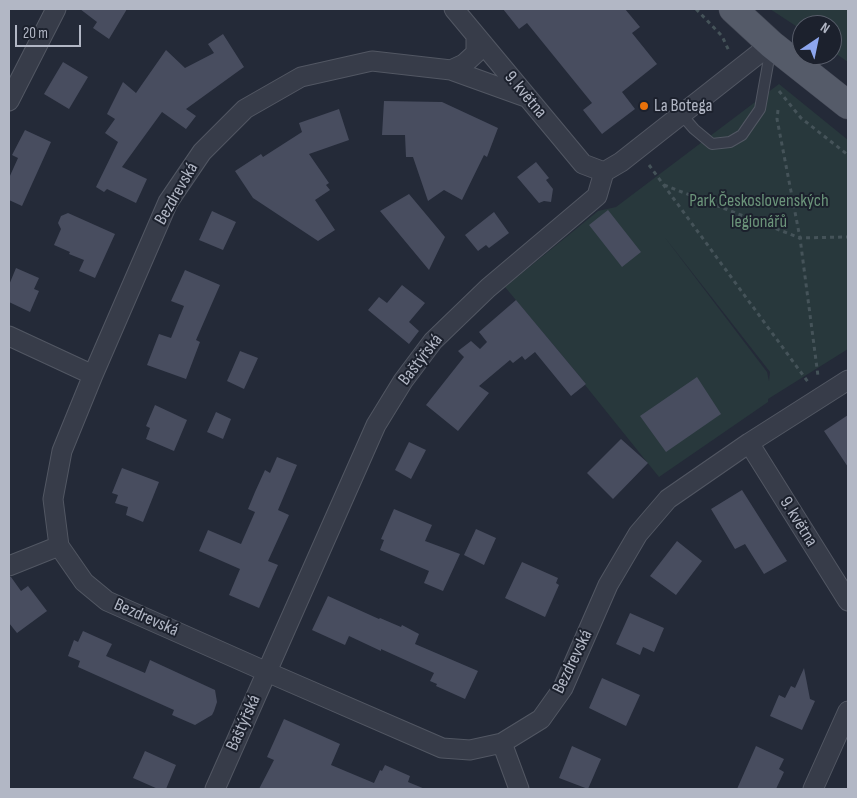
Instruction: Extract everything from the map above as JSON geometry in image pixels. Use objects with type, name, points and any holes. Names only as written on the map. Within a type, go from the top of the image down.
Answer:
[{"type":"main road","points":[[733,9],[772,44],[848,106]]},
{"type":"street","points":[[9,101],[56,9]]},
{"type":"street","name":"9. května","points":[[454,9],[582,164],[604,172]]},
{"type":"street","points":[[451,70],[464,64],[476,53],[476,37]]},
{"type":"street","points":[[604,172],[638,149],[772,44]]},
{"type":"street","name":"Bezdrevská","points":[[526,97],[451,70],[372,61],[300,77],[245,109],[202,152],[168,202],[62,451],[53,499],[59,546],[84,582],[107,601],[442,748],[470,750],[502,744],[541,719],[563,688],[608,585],[638,534],[668,499],[749,443],[848,380]]},
{"type":"street","name":"Baštýřská","points":[[215,789],[376,425],[403,381],[433,341],[488,288],[597,196],[604,172]]},
{"type":"street","points":[[9,336],[93,375]]},
{"type":"street","name":"9. května","points":[[749,443],[848,601]]},
{"type":"street","points":[[9,566],[59,546]]},
{"type":"street","points":[[814,789],[848,711]]},
{"type":"street","points":[[502,744],[519,789]]},
{"type":"lane","points":[[681,114],[694,130],[712,144],[730,142],[742,135],[760,109],[772,44]]},
{"type":"path","points":[[780,91],[777,119],[800,238],[820,398]]},
{"type":"path","points":[[638,149],[820,398]]},
{"type":"path","points":[[663,185],[800,238],[848,237]]},
{"type":"green space","points":[[770,9],[848,9],[848,62],[842,58],[842,15],[792,15],[792,23]]},
{"type":"green space","name":"Park Československých legionářů","points":[[779,84],[848,140],[848,349],[768,399],[768,402],[659,477],[586,384],[505,287],[598,211],[616,207]],"holes":[[[663,235],[770,372],[769,381],[767,372]]]},
{"type":"building","points":[[80,9],[127,9],[109,39],[93,28],[97,22]]},
{"type":"building","points":[[503,9],[625,9],[640,27],[632,33],[657,64],[622,92],[635,109],[602,134],[583,110],[592,103],[527,23],[519,29]]},
{"type":"building","points":[[223,34],[244,67],[186,109],[196,116],[186,129],[162,112],[122,167],[147,179],[136,203],[107,189],[104,192],[96,187],[118,142],[105,133],[115,119],[107,114],[123,82],[136,93],[166,50],[185,68],[214,53],[208,44]]},
{"type":"building","points":[[63,62],[88,77],[69,109],[44,94]]},
{"type":"building","points":[[384,101],[442,102],[498,128],[487,157],[484,155],[462,200],[444,190],[428,201],[413,157],[406,157],[405,135],[382,135]]},
{"type":"building","points":[[339,109],[349,140],[309,154],[329,183],[326,185],[330,190],[315,200],[335,230],[318,241],[253,198],[235,171],[261,154],[263,157],[302,132],[299,123]]},
{"type":"building","points":[[25,130],[51,142],[22,206],[9,200],[9,178],[18,158],[12,155]]},
{"type":"building","points":[[536,162],[549,178],[546,180],[553,189],[551,202],[544,201],[539,203],[517,177]]},
{"type":"building","points":[[409,194],[445,237],[429,270],[380,211]]},
{"type":"building","points":[[608,210],[641,252],[622,267],[589,225]]},
{"type":"building","points":[[212,211],[236,222],[223,250],[199,240]]},
{"type":"building","points":[[494,212],[509,233],[489,248],[486,245],[478,251],[465,235]]},
{"type":"building","points":[[68,213],[115,234],[95,278],[79,271],[84,260],[54,245],[61,229],[58,223],[61,216]]},
{"type":"building","points":[[16,268],[39,278],[34,289],[39,291],[30,312],[9,302],[9,285]]},
{"type":"building","points":[[185,270],[220,285],[196,340],[200,342],[186,379],[147,365],[159,334],[171,338],[184,306],[171,301]]},
{"type":"building","points":[[402,285],[425,303],[409,322],[419,331],[409,344],[368,310],[379,297],[387,303]]},
{"type":"building","points":[[516,300],[586,384],[571,396],[535,352],[525,360],[522,356],[513,363],[510,360],[479,386],[489,393],[458,431],[426,405],[464,357],[458,351],[471,341],[480,349],[487,342],[479,332]]},
{"type":"building","points":[[240,351],[258,358],[244,389],[227,381]]},
{"type":"building","points":[[697,377],[721,414],[666,452],[640,416]]},
{"type":"building","points":[[155,405],[187,420],[174,451],[146,439],[150,428],[146,426]]},
{"type":"building","points":[[216,412],[231,419],[223,439],[207,432]]},
{"type":"building","points":[[848,415],[848,467],[824,431]]},
{"type":"building","points":[[621,439],[648,463],[613,499],[587,473]]},
{"type":"building","points":[[409,442],[426,450],[411,479],[395,470]]},
{"type":"building","points":[[277,457],[297,465],[278,510],[289,515],[268,561],[278,565],[259,608],[229,595],[240,569],[199,551],[208,530],[241,544],[255,512],[248,509],[255,492],[265,470],[270,473]]},
{"type":"building","points":[[122,468],[159,482],[143,522],[126,515],[128,507],[115,503],[118,495],[112,493]]},
{"type":"building","points":[[742,490],[787,561],[764,574],[745,544],[735,549],[711,509]]},
{"type":"building","points":[[394,509],[432,525],[425,541],[460,554],[443,591],[424,583],[429,571],[380,550],[384,540],[381,539]]},
{"type":"building","points":[[476,529],[496,538],[484,565],[464,555]]},
{"type":"building","points":[[677,541],[702,561],[676,595],[650,576]]},
{"type":"building","points":[[522,562],[558,578],[556,583],[559,585],[545,617],[505,598]]},
{"type":"building","points":[[9,577],[11,577],[21,591],[28,586],[47,611],[17,633],[9,623]]},
{"type":"building","points":[[328,596],[379,619],[401,627],[402,625],[419,634],[415,644],[478,671],[465,699],[436,686],[437,684],[430,681],[434,673],[381,649],[381,651],[349,636],[345,645],[312,630]]},
{"type":"building","points":[[630,613],[664,628],[654,652],[643,647],[640,655],[616,644]]},
{"type":"building","points":[[83,631],[112,644],[106,656],[145,673],[150,660],[215,690],[217,702],[212,715],[195,725],[172,715],[174,710],[78,667],[80,661],[68,656],[74,640],[78,642]]},
{"type":"building","points":[[804,668],[810,699],[815,701],[802,730],[770,716],[779,695],[785,698],[791,686],[795,688]]},
{"type":"building","points":[[602,678],[640,695],[626,726],[589,708]]},
{"type":"building","points":[[284,719],[340,744],[331,765],[374,783],[380,770],[382,771],[385,765],[410,776],[408,782],[425,789],[259,789],[274,760],[267,757]]},
{"type":"building","points":[[572,746],[601,759],[588,789],[559,778]]},
{"type":"building","points":[[756,746],[784,759],[779,769],[784,772],[776,789],[737,789]]},
{"type":"building","points":[[145,751],[176,765],[166,789],[158,789],[133,778]]},
{"type":"place","name":"La Botega","points":[[644,106]]}]
